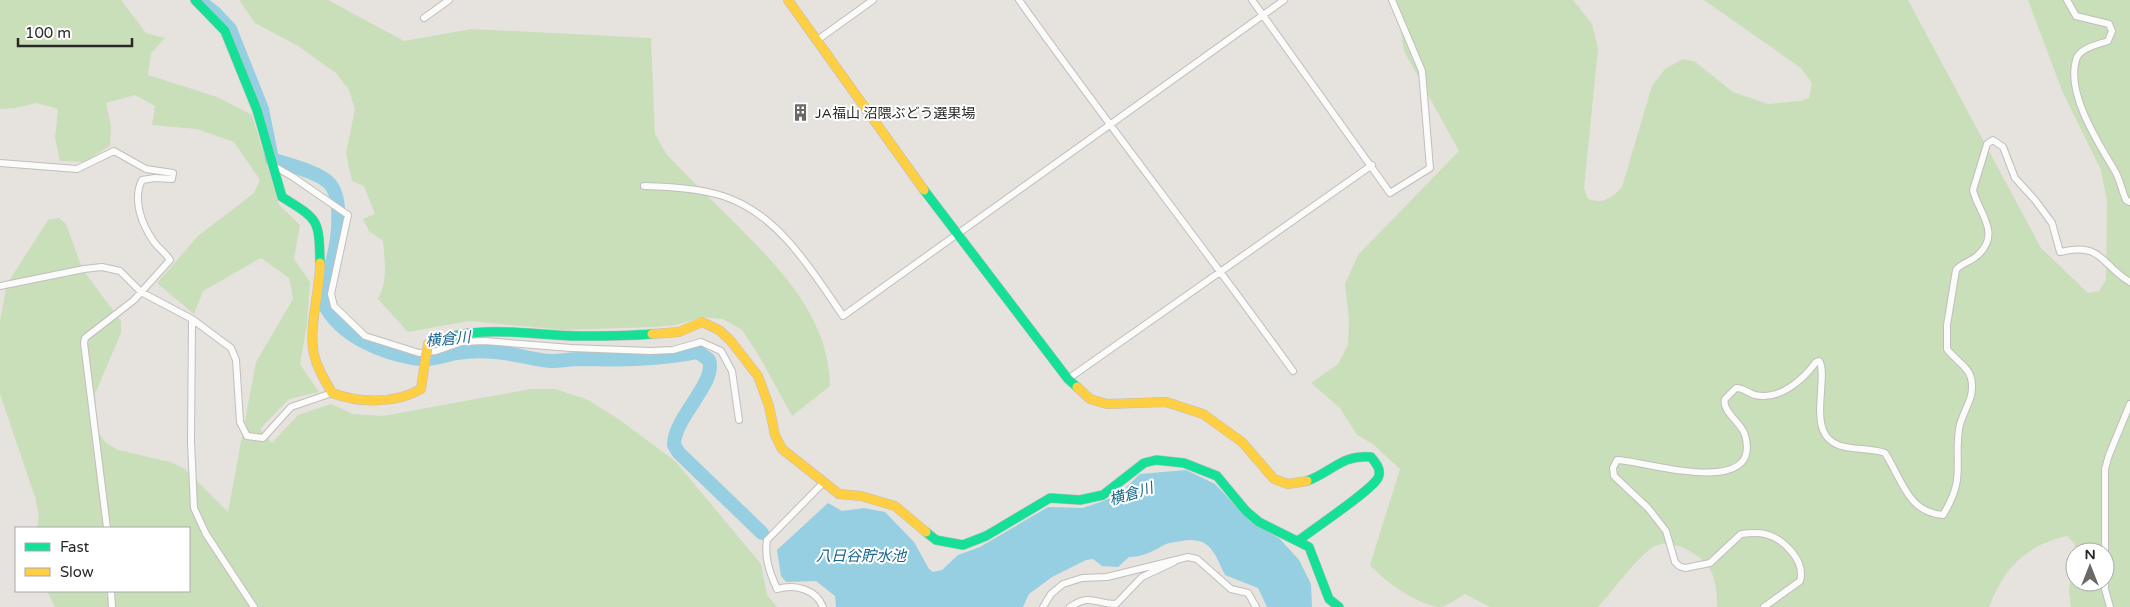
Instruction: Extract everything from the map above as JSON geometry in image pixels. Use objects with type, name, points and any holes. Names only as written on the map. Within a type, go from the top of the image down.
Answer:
[{"type":"street","points":[[424,18],[449,0]]},
{"type":"street","points":[[788,0],[956,235],[1068,379],[1090,399],[1107,404],[1166,402],[1203,414],[1242,442],[1274,480],[1288,484],[1307,481],[1323,475],[1344,459],[1371,456],[1378,466],[1378,478],[1370,489],[1348,502],[1298,541]]},
{"type":"street","points":[[816,40],[872,0]]},
{"type":"street","points":[[1019,0],[1109,126],[1222,273],[1292,371]]},
{"type":"street","points":[[1252,0],[1390,193],[1430,168],[1422,71],[1392,0]]},
{"type":"street","points":[[644,186],[693,190],[724,196],[741,203],[762,216],[781,233],[811,270],[843,316],[1284,0]]},
{"type":"street","points":[[2068,0],[2076,16],[2109,24],[2112,31],[2108,41],[2082,51],[2076,60],[2075,80],[2081,106],[2092,134],[2115,172],[2126,200],[2130,202]]},
{"type":"street","points":[[198,3],[225,31],[257,110],[282,197],[311,215],[316,225],[319,245],[320,284],[312,341],[315,359],[332,392],[345,398],[369,400],[408,397],[421,389],[428,344],[437,340],[482,331],[579,336],[642,335],[679,332],[702,322],[719,330],[730,340],[758,376],[769,406],[775,435],[782,449],[839,494],[861,496],[895,506],[936,540],[963,546],[986,536],[1050,498],[1080,500],[1103,494],[1144,463],[1156,460],[1184,463],[1217,476],[1225,483],[1246,511],[1259,522],[1309,547],[1329,599],[1339,607]]},
{"type":"street","points":[[1764,607],[1800,581],[1800,567],[1792,553],[1779,540],[1767,534],[1741,534],[1710,563],[1698,566],[1679,566],[1674,562],[1666,531],[1648,508],[1614,476],[1613,468],[1617,460],[1709,474],[1733,469],[1741,463],[1746,454],[1746,444],[1741,425],[1726,407],[1726,399],[1736,388],[1744,388],[1753,394],[1764,396],[1784,390],[1795,385],[1819,361],[1822,365],[1823,376],[1819,395],[1819,417],[1823,431],[1830,441],[1840,447],[1876,450],[1885,454],[1904,490],[1917,505],[1928,513],[1942,515],[1955,493],[1959,476],[1959,430],[1973,393],[1969,372],[1947,348],[1947,325],[1956,270],[1959,266],[1980,254],[1988,238],[1987,220],[1974,198],[1973,190],[1988,144],[1993,140],[2003,147],[2015,178],[2052,223],[2060,252],[2074,248],[2090,250],[2104,258],[2119,276],[2130,282]]},
{"type":"street","points":[[0,163],[77,169],[114,151],[146,169],[173,173],[172,179],[155,178],[142,180],[138,189],[140,214],[145,229],[170,260],[141,292],[85,338],[84,343],[103,481],[107,527]]},
{"type":"street","points":[[272,165],[348,214],[331,294],[334,306],[365,336],[381,343],[418,353],[436,351],[462,342],[484,341],[571,348],[650,351],[674,350],[701,342],[722,351],[732,371],[739,420]]},
{"type":"street","points":[[1068,379],[1222,273],[1372,166]]},
{"type":"street","points":[[0,286],[102,267],[120,271],[141,292],[192,319],[231,348],[236,360],[240,422],[247,436],[263,438],[291,408],[332,392]]},
{"type":"street","points":[[192,319],[191,442],[194,508],[206,534],[254,607]]},
{"type":"street","points":[[2110,607],[2105,589],[2105,469],[2130,404]]},
{"type":"street","points":[[823,483],[767,540],[765,548],[768,567],[777,589],[787,586],[807,590],[817,595],[823,607]]},
{"type":"street","points":[[1043,607],[1051,594],[1063,584],[1082,578],[1107,577],[1181,558],[1197,559],[1231,589],[1248,593],[1256,607]]},
{"type":"street","points":[[1070,607],[1081,600],[1093,598],[1116,604],[1142,577],[1181,558]]},
{"type":"street","points":[[111,592],[112,607]]},
{"type":"green space","points":[[0,0],[121,0],[146,33],[165,38],[151,53],[148,75],[217,97],[252,115],[279,205],[300,225],[294,259],[310,282],[307,325],[300,364],[319,392],[289,399],[260,429],[272,443],[298,415],[331,404],[353,414],[383,416],[531,389],[555,389],[586,399],[617,418],[675,461],[761,564],[767,595],[777,607],[55,607],[48,592],[190,592],[190,527],[37,527],[39,515],[35,497],[0,394],[0,321],[7,284],[48,220],[59,218],[66,224],[83,270],[121,321],[121,333],[95,394],[97,431],[106,443],[118,450],[170,462],[185,469],[228,512],[256,362],[293,299],[289,278],[261,258],[203,291],[194,314],[157,283],[198,236],[254,193],[260,180],[234,142],[197,129],[152,125],[155,106],[135,95],[106,103],[111,127],[110,146],[84,162],[60,161],[55,138],[58,109],[36,103],[0,109]]},
{"type":"green space","points":[[239,0],[328,0],[404,41],[472,29],[651,38],[655,134],[667,155],[754,242],[800,297],[812,317],[821,339],[828,361],[830,386],[792,416],[758,354],[742,330],[723,319],[702,317],[676,325],[563,330],[469,321],[408,332],[378,299],[385,278],[383,241],[369,231],[363,219],[375,214],[364,186],[352,181],[346,153],[355,109],[349,90],[336,73],[298,46],[255,23]]},
{"type":"green space","points":[[1396,0],[1573,0],[1592,24],[1598,48],[1584,188],[1588,199],[1603,201],[1614,195],[1622,187],[1652,86],[1665,69],[1683,59],[1694,61],[1733,92],[1768,104],[1800,101],[1809,98],[1812,83],[1801,68],[1704,0],[1908,0],[2041,248],[2088,293],[2099,291],[2106,280],[2107,201],[2101,170],[2063,93],[2028,0],[2130,0],[2130,607],[2071,607],[2069,592],[2115,592],[2115,542],[2073,542],[2067,536],[2040,545],[2018,560],[2002,581],[1989,607],[1717,607],[1714,580],[1708,566],[1697,555],[1681,547],[1665,544],[1657,545],[1643,555],[1598,607],[1490,607],[1465,594],[1441,607],[1423,603],[1402,592],[1370,565],[1400,469],[1373,444],[1357,435],[1340,408],[1311,383],[1338,364],[1348,345],[1349,319],[1345,284],[1358,255],[1459,151],[1404,51]]},
{"type":"water","name":"八日谷貯水池","points":[[1186,470],[1215,484],[1250,521],[1280,539],[1299,560],[1311,584],[1312,607],[1267,607],[1258,588],[1225,575],[1210,548],[1199,541],[1191,540],[1169,543],[1147,554],[1129,557],[1118,567],[1102,566],[1093,559],[1086,560],[1052,577],[1029,594],[1023,607],[836,607],[835,596],[816,581],[786,582],[781,576],[777,550],[828,503],[842,511],[864,508],[885,512],[914,542],[929,569],[933,572],[942,570],[958,555],[980,547],[1048,507],[1083,508],[1117,496],[1140,474]]},
{"type":"waterway","name":"横倉川","points":[[198,0],[215,13],[230,29],[262,109],[272,159],[323,178],[333,189],[338,208],[338,230],[335,251],[323,290],[323,297],[327,309],[343,328],[377,348],[401,356],[419,359],[430,359],[476,351],[551,361],[654,358],[698,352],[709,360],[710,369],[707,379],[681,423],[674,445],[679,453],[762,533]]},
{"type":"traffic: fast","points":[[195,0],[225,31],[257,110],[282,197],[310,216],[314,222],[319,237],[320,263]]},
{"type":"traffic: fast","points":[[924,190],[1068,379],[1077,387]]},
{"type":"traffic: fast","points":[[428,344],[464,334],[483,332],[579,336],[652,334]]},
{"type":"traffic: fast","points":[[1298,541],[1365,492],[1378,478],[1379,469],[1371,457],[1352,458],[1307,481]]},
{"type":"traffic: fast","points":[[926,532],[936,540],[963,545],[986,536],[1050,498],[1080,500],[1103,495],[1144,463],[1156,460],[1184,463],[1217,476],[1246,511],[1259,522],[1309,547],[1329,599],[1339,607]]},
{"type":"traffic: slow","points":[[788,0],[924,190]]},
{"type":"traffic: slow","points":[[320,263],[313,324],[313,348],[318,367],[332,393],[365,400],[389,399],[411,394],[421,389],[425,362]]},
{"type":"traffic: slow","points":[[652,334],[679,332],[702,322],[719,330],[730,340],[758,376],[769,406],[775,435],[782,449],[839,494],[861,496],[895,506],[926,532]]},
{"type":"traffic: slow","points":[[425,362],[428,344]]},
{"type":"traffic: slow","points":[[1077,387],[1090,399],[1107,404],[1166,402],[1203,414],[1242,442],[1274,479],[1288,484],[1307,481]]},
{"type":"place","name":"JA福山 沼隈ぶどう選果場","points":[[801,113]]}]
